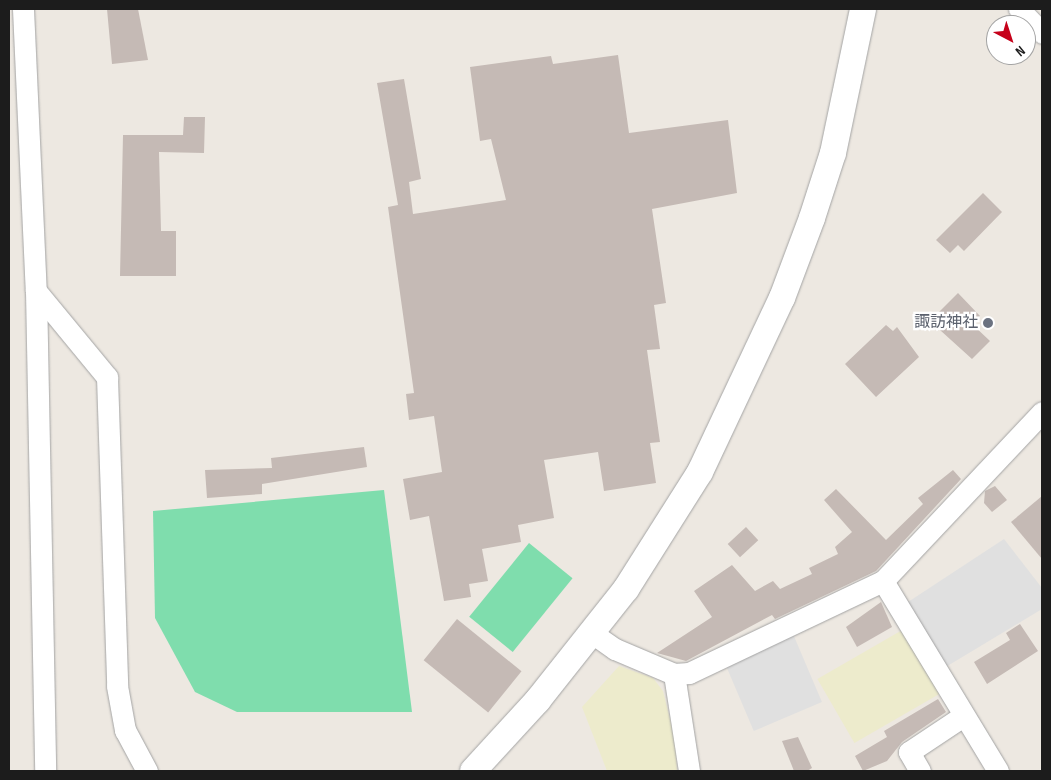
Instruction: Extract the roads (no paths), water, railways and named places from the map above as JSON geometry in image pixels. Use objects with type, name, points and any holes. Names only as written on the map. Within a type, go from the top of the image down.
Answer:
[{"type":"street","points":[[22,9],[36,291],[45,771]]},
{"type":"street","points":[[473,771],[592,633],[654,548],[700,472],[782,298],[833,152],[863,9]]},
{"type":"street","points":[[1019,9],[1042,33]]},
{"type":"street","points":[[36,291],[107,377],[117,686],[125,730],[147,771]]},
{"type":"street","points":[[592,633],[615,649],[674,674],[708,666],[883,581],[1042,412]]},
{"type":"street","points":[[883,581],[998,771]]},
{"type":"street","points":[[674,674],[689,771]]},
{"type":"street","points":[[920,771],[909,752],[963,716]]},
{"type":"place","name":"諏訪神社","points":[[988,323]]}]
